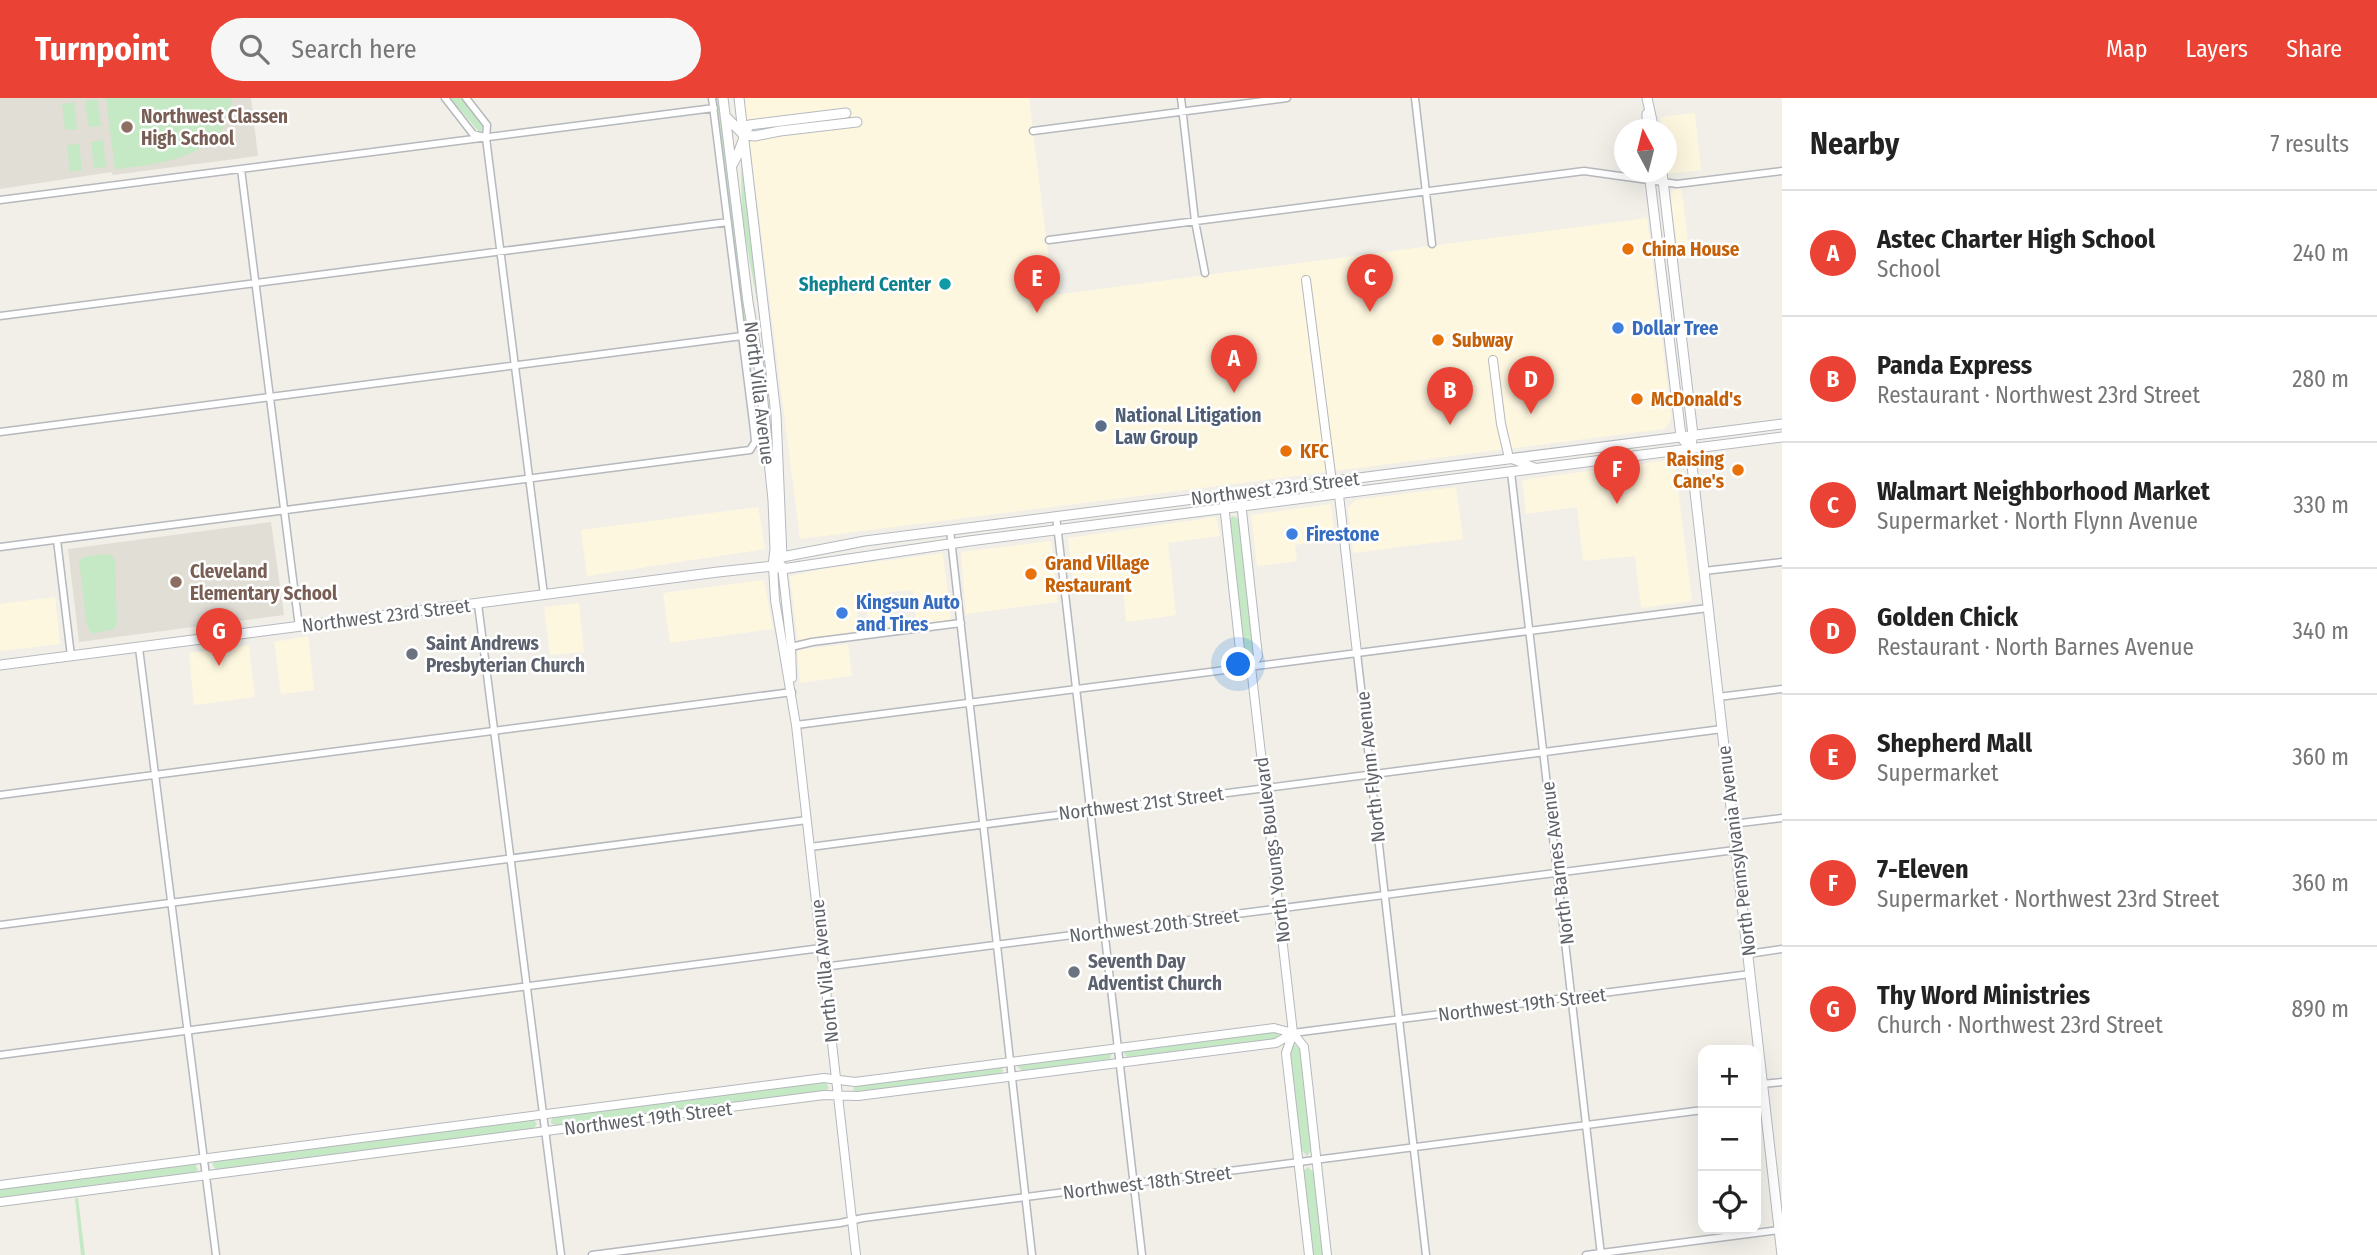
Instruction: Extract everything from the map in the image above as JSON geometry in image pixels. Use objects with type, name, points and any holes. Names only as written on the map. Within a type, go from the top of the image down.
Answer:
[{"type":"main road","name":"North Villa Avenue","points":[[723,98],[748,302],[758,350],[777,567]]},
{"type":"main road","name":"North Villa Avenue","points":[[740,98],[778,434],[782,557]]},
{"type":"main road","points":[[1647,119],[1647,98],[1652,119]]},
{"type":"main road","points":[[732,166],[750,125],[846,113]]},
{"type":"main road","points":[[725,116],[744,135],[755,136],[856,122]]},
{"type":"main road","points":[[1651,182],[1681,436],[1690,448]]},
{"type":"main road","name":"North Pennsylvania Avenue","points":[[1664,184],[1693,435],[1690,448],[1748,954],[1761,1094]]},
{"type":"main road","points":[[1657,238],[1670,237]]},
{"type":"main road","points":[[1662,279],[1675,278]]},
{"type":"main road","points":[[748,302],[765,316],[758,350]]},
{"type":"main road","points":[[1780,424],[1781,437]]},
{"type":"main road","name":"Northwest 23rd Street","points":[[782,557],[865,541],[1780,424]]},
{"type":"main road","name":"Northwest 23rd Street","points":[[0,665],[544,595],[831,562],[970,541],[1781,437]]},
{"type":"main road","points":[[1437,468],[1439,482]]},
{"type":"main road","points":[[1393,474],[1395,488]]},
{"type":"main road","points":[[1152,503],[1154,517]]},
{"type":"main road","points":[[970,541],[982,526],[1015,536]]},
{"type":"main road","points":[[906,536],[908,550]]},
{"type":"main road","points":[[865,541],[868,556]]},
{"type":"main road","points":[[829,548],[831,562]]},
{"type":"main road","points":[[777,567],[782,557]]},
{"type":"main road","name":"North Pennsylvania Avenue","points":[[1761,1108],[1779,1210],[1782,1255]]},
{"type":"street","points":[[445,98],[473,134],[486,138]]},
{"type":"street","points":[[466,98],[487,125],[486,138],[544,595]]},
{"type":"street","name":"North Villa Avenue","points":[[530,480],[747,451],[753,446],[755,439],[712,98]]},
{"type":"street","points":[[1181,98],[1195,222],[1205,273]]},
{"type":"street","points":[[1034,131],[1287,98]]},
{"type":"street","points":[[1415,98],[1432,244]]},
{"type":"street","points":[[0,200],[714,108]]},
{"type":"street","points":[[241,169],[299,627]]},
{"type":"street","points":[[1049,240],[1584,171],[1614,173]]},
{"type":"street","points":[[1660,182],[1677,184],[1782,171]]},
{"type":"street","points":[[0,316],[728,222]]},
{"type":"street","name":"North Flynn Avenue","points":[[1306,280],[1332,482],[1339,495],[1426,1255]]},
{"type":"street","points":[[0,432],[742,336]]},
{"type":"street","points":[[1493,360],[1508,458],[1495,474]]},
{"type":"street","points":[[1508,458],[1536,468]]},
{"type":"street","name":"North Barnes Avenue","points":[[1511,472],[1601,1254]]},
{"type":"street","points":[[0,547],[530,480]]},
{"type":"street","name":"North Youngs Boulevard","points":[[1240,493],[1258,656],[1251,667],[1293,1033],[1286,1053],[1308,1255]]},
{"type":"street","name":"North Youngs Boulevard","points":[[1223,495],[1241,659],[1251,667]]},
{"type":"street","points":[[1056,516],[1142,1255]]},
{"type":"street","points":[[950,530],[1032,1255]]},
{"type":"street","points":[[57,540],[71,656]]},
{"type":"street","points":[[1704,571],[1782,562]]},
{"type":"street","name":"North Villa Avenue","points":[[777,567],[791,647],[791,690]]},
{"type":"street","name":"North Villa Avenue","points":[[777,567],[775,600],[796,725],[856,1255]]},
{"type":"street","points":[[478,604],[561,1255]]},
{"type":"street","points":[[796,725],[1708,608]]},
{"type":"street","points":[[791,647],[961,623]]},
{"type":"street","points":[[139,648],[216,1255]]},
{"type":"street","points":[[1718,697],[1782,689]]},
{"type":"street","points":[[0,794],[791,690]]},
{"type":"street","name":"Northwest 21st Street","points":[[810,847],[1722,729]]},
{"type":"street","points":[[1732,824],[1782,818]]},
{"type":"street","points":[[0,925],[807,820]]},
{"type":"street","name":"Northwest 20th Street","points":[[823,968],[1735,850]]},
{"type":"street","points":[[0,1055],[821,948]]},
{"type":"street","points":[[1748,954],[1782,949]]},
{"type":"street","name":"Northwest 19th Street","points":[[0,1185],[824,1078],[855,1082],[1274,1028],[1293,1033],[1750,974]]},
{"type":"street","name":"North Youngs Boulevard","points":[[1293,1033],[1304,1047],[1327,1255]]},
{"type":"street","name":"Northwest 19th Street","points":[[0,1202],[824,1095],[858,1096],[1276,1043],[1293,1033]]},
{"type":"street","points":[[1762,1084],[1782,1082]]},
{"type":"street","name":"Northwest 18th Street","points":[[592,1255],[1698,1111]]},
{"type":"street","points":[[1586,1255],[1779,1230]]},
{"type":"shaded area","name":"Northwest Classen High School","points":[[0,98],[251,98],[258,156],[113,175],[112,172],[0,189]]},
{"type":"shaded area","points":[[744,98],[1029,98],[1053,295],[1647,218],[1670,422],[1664,429],[800,539]]},
{"type":"shaded area","points":[[1695,113],[1701,170],[1677,173],[1677,119],[1660,117]]},
{"type":"shaded area","points":[[1681,187],[1689,249],[1678,250],[1670,194]]},
{"type":"shaded area","points":[[1670,460],[1675,466],[1692,601],[1641,608],[1635,556],[1583,561],[1577,507],[1526,514],[1522,480]]},
{"type":"shaded area","points":[[1456,487],[1463,539],[1353,553],[1348,508],[1355,500]]},
{"type":"shaded area","points":[[1331,504],[1335,539],[1295,545],[1297,561],[1257,566],[1251,515]]},
{"type":"shaded area","points":[[758,507],[765,549],[587,576],[581,530]]},
{"type":"shaded area","points":[[1216,517],[1220,536],[1168,543],[1176,615],[1126,622],[1122,580],[1074,586],[1068,538]]},
{"type":"shaded area","name":"Cleveland Elementary School","points":[[271,522],[284,615],[79,642],[68,549]]},
{"type":"shaded area","points":[[1051,541],[1058,602],[966,614],[961,552]]},
{"type":"shaded area","points":[[943,553],[951,621],[917,625],[913,590],[889,592],[892,628],[870,631],[864,596],[861,595],[855,597],[860,633],[798,641],[790,576]]},
{"type":"shaded area","points":[[764,580],[773,629],[670,643],[663,593]]},
{"type":"shaded area","points":[[55,597],[60,644],[0,651],[0,604]]},
{"type":"shaded area","points":[[579,603],[584,652],[550,655],[544,607]]},
{"type":"shaded area","points":[[308,636],[314,690],[281,694],[274,642]]},
{"type":"shaded area","points":[[848,644],[852,676],[800,683],[797,650]]},
{"type":"shaded area","points":[[249,645],[255,697],[194,705],[189,653]]},
{"type":"green space","points":[[106,98],[233,98],[222,130],[209,143],[170,160],[115,169]]},
{"type":"green space","points":[[450,98],[461,98],[483,127],[480,133]]},
{"type":"green space","points":[[716,98],[762,453],[757,452],[759,445]]},
{"type":"green space","points":[[97,99],[101,126],[89,127],[85,101]]},
{"type":"green space","points":[[74,102],[77,129],[65,130],[62,104]]},
{"type":"green space","points":[[103,140],[106,167],[94,168],[91,142]]},
{"type":"green space","points":[[79,144],[82,170],[70,172],[67,145]]},
{"type":"green space","points":[[741,163],[761,305],[757,301],[742,219]]},
{"type":"green space","points":[[1233,516],[1239,519],[1255,660],[1245,661],[1229,520]]},
{"type":"green space","points":[[112,555],[115,561],[117,623],[114,629],[92,634],[87,626],[79,562],[83,557]]},
{"type":"green space","points":[[1275,1031],[1279,1035],[1276,1039],[1127,1057],[1124,1053],[1127,1049]]},
{"type":"green space","points":[[1294,1044],[1300,1049],[1312,1150],[1307,1156],[1300,1148],[1289,1053]]},
{"type":"green space","points":[[1112,1053],[1110,1059],[1022,1071],[1018,1067],[1019,1065]]},
{"type":"green space","points":[[1002,1066],[1003,1071],[1000,1074],[857,1093],[853,1089],[855,1086]]},
{"type":"green space","points":[[826,1082],[829,1088],[825,1091],[556,1126],[551,1123],[555,1116]]},
{"type":"green space","points":[[533,1119],[537,1124],[533,1129],[216,1170],[212,1164],[217,1159]]},
{"type":"green space","points":[[195,1163],[198,1170],[193,1174],[0,1198],[0,1188]]},
{"type":"green space","points":[[1308,1167],[1315,1174],[1324,1255],[1312,1255],[1303,1171]]},
{"type":"green space","points":[[75,1198],[78,1198],[85,1255],[81,1255]]},
{"type":"place","name":"Northwest Classen High School","points":[[127,127]]},
{"type":"place","name":"China House","points":[[1628,249]]},
{"type":"place","name":"Shepherd Center","points":[[945,284]]},
{"type":"place","name":"Walmart Neighborhood Market","points":[[1370,312]]},
{"type":"place","name":"Shepherd Mall","points":[[1037,313]]},
{"type":"place","name":"Dollar Tree","points":[[1618,328]]},
{"type":"place","name":"Subway","points":[[1438,340]]},
{"type":"place","name":"Astec Charter High School","points":[[1234,393]]},
{"type":"place","name":"McDonald's","points":[[1637,399]]},
{"type":"place","name":"Golden Chick","points":[[1531,414]]},
{"type":"place","name":"Panda Express","points":[[1450,425]]},
{"type":"place","name":"National Litigation Law Group","points":[[1101,426]]},
{"type":"place","name":"KFC","points":[[1286,451]]},
{"type":"place","name":"Raising Cane's","points":[[1738,470]]},
{"type":"place","name":"7-Eleven","points":[[1617,504]]},
{"type":"place","name":"Firestone","points":[[1292,534]]},
{"type":"place","name":"Grand Village Restaurant","points":[[1031,574]]},
{"type":"place","name":"Cleveland Elementary School","points":[[176,582]]},
{"type":"place","name":"Kingsun Auto and Tires","points":[[842,613]]},
{"type":"place","name":"Saint Andrews Presbyterian Church","points":[[412,654]]},
{"type":"place","name":"Thy Word Ministries","points":[[219,666]]},
{"type":"place","name":"Seventh Day Adventist Church","points":[[1074,972]]}]
